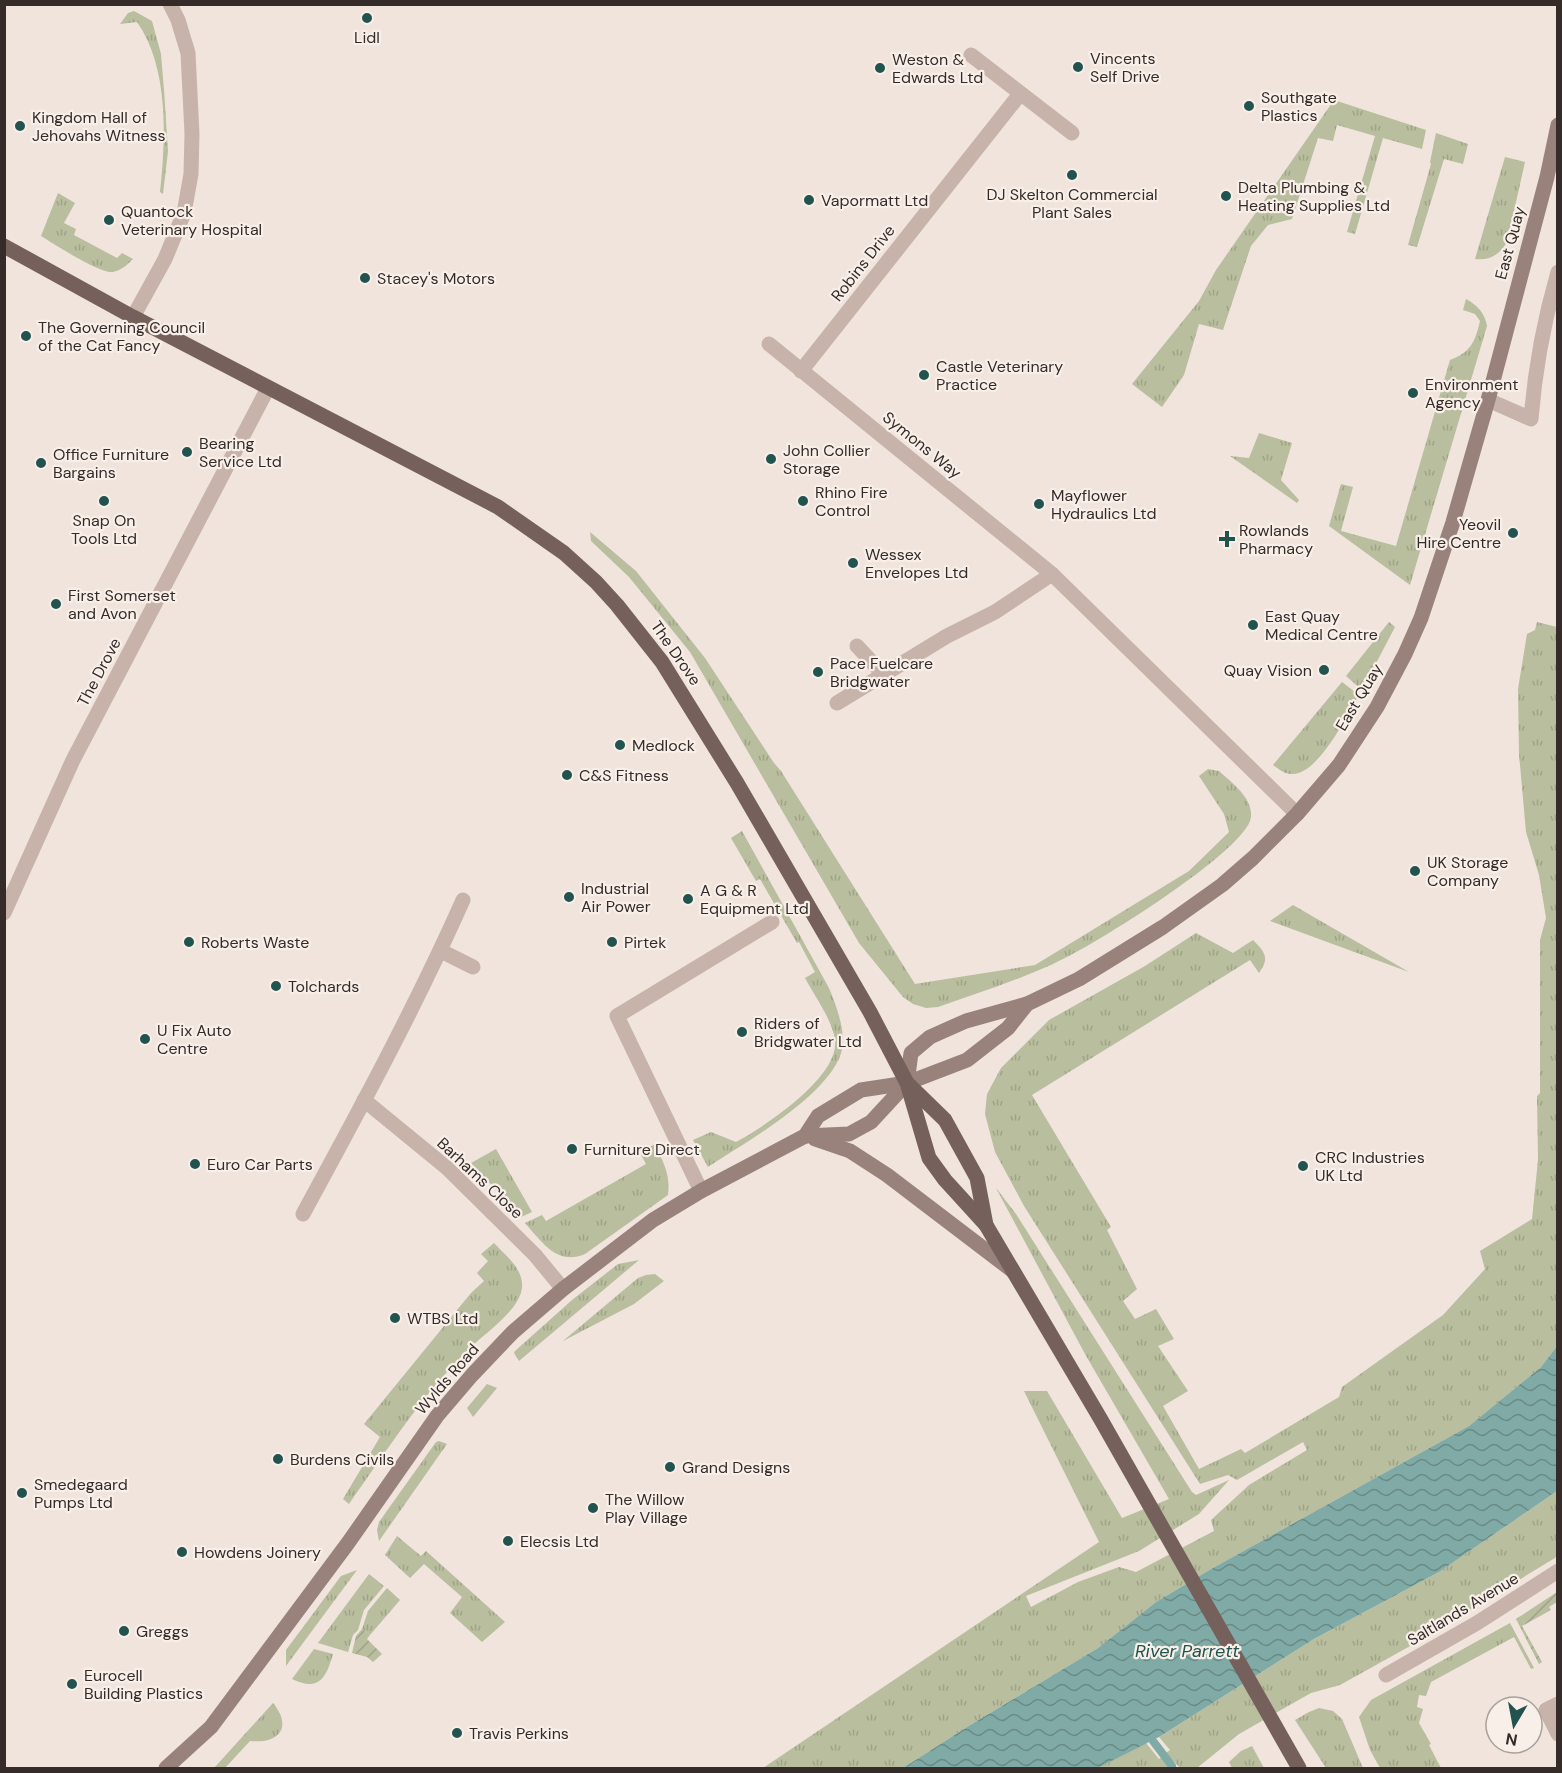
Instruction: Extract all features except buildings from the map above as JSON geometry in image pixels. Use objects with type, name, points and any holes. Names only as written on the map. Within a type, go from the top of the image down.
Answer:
[{"type":"main road","name":"The Drove","points":[[4,246],[133,317],[498,507],[564,553],[596,582],[662,662],[690,705],[870,1011],[907,1083]]},
{"type":"main road","points":[[907,1083],[945,1120],[977,1178],[986,1225]]},
{"type":"main road","points":[[907,1083],[929,1158],[986,1225],[1295,1762]]},
{"type":"street","points":[[133,317],[165,259],[183,213],[191,174],[192,134],[188,53],[178,20],[170,4]]},
{"type":"street","points":[[971,55],[1072,134]]},
{"type":"street","name":"Robins Drive","points":[[801,371],[1020,94]]},
{"type":"street","name":"East Quay","points":[[907,1083],[967,1060],[1008,1028],[1027,1004],[1079,979],[1163,927],[1222,885],[1297,814],[1339,765],[1377,707],[1405,654],[1437,574],[1488,400],[1556,143],[1557,125]]},
{"type":"street","points":[[1488,400],[1531,419],[1538,358],[1557,272]]},
{"type":"street","name":"Symons Way","points":[[769,344],[1052,574],[1297,814]]},
{"type":"street","name":"The Drove","points":[[4,913],[73,760],[268,388]]},
{"type":"street","points":[[837,703],[947,636],[996,612],[1052,574]]},
{"type":"street","points":[[857,646],[883,674]]},
{"type":"street","points":[[303,1214],[441,951],[463,900]]},
{"type":"street","points":[[701,1191],[617,1016],[772,922]]},
{"type":"street","points":[[441,951],[473,967]]},
{"type":"street","points":[[805,1136],[849,1134],[871,1122],[907,1083],[911,1053],[930,1037],[966,1021],[1027,1004]]},
{"type":"street","name":"Wylds Road","points":[[166,1768],[211,1727],[348,1544],[437,1416],[513,1332],[563,1289],[653,1220],[701,1191],[805,1136],[818,1116],[861,1090],[907,1083]]},
{"type":"street","name":"Barhams Close","points":[[364,1100],[447,1168],[535,1255],[563,1289]]},
{"type":"street","points":[[805,1136],[850,1151],[887,1174],[1013,1271]]},
{"type":"street","name":"Saltlands Avenue","points":[[1386,1675],[1487,1617],[1557,1571]]},
{"type":"street","points":[[1557,1704],[1546,1710],[1557,1734]]},
{"type":"green space","points":[[134,11],[152,21],[161,54],[168,151],[163,194],[160,192],[163,104],[155,60],[137,22],[120,24],[128,13]]},
{"type":"green space","points":[[1334,100],[1426,130],[1422,149],[1383,138],[1355,234],[1347,232],[1375,136],[1337,125],[1333,141],[1318,138],[1292,219],[1268,225],[1251,246],[1223,330],[1199,324],[1184,375],[1162,407],[1132,384],[1199,301],[1216,270]]},
{"type":"green space","points":[[1436,133],[1468,144],[1463,164],[1444,159],[1417,247],[1408,245],[1431,164]]},
{"type":"green space","points":[[1505,157],[1525,162],[1507,242],[1494,256],[1475,259]]},
{"type":"green space","points":[[58,193],[75,203],[64,223],[76,229],[74,235],[117,258],[122,253],[133,259],[119,270],[107,271],[77,258],[41,236]]},
{"type":"green space","points":[[1466,299],[1480,310],[1487,326],[1410,585],[1329,526],[1341,484],[1353,487],[1341,531],[1396,546],[1450,360],[1463,353],[1471,345],[1480,321],[1475,314],[1463,310]]},
{"type":"green space","points":[[1259,433],[1292,443],[1281,480],[1299,500],[1297,503],[1230,456],[1249,458]]},
{"type":"green space","points":[[590,532],[636,571],[705,658],[781,771],[915,984],[1035,965],[1189,871],[1229,832],[1224,814],[1199,776],[1208,769],[1219,771],[1241,791],[1249,803],[1251,817],[1243,832],[1197,873],[1133,918],[1075,953],[1028,975],[938,1007],[926,1008],[913,1004],[903,997],[859,943],[690,652],[629,577],[591,541]]},
{"type":"green space","points":[[1389,622],[1395,627],[1362,690],[1346,676]]},
{"type":"green space","points":[[1537,622],[1557,627],[1557,1346],[1541,1367],[1469,1426],[1211,1569],[1156,1602],[1098,1648],[903,1768],[763,1768],[1099,1542],[1024,1391],[1047,1391],[1122,1518],[1169,1499],[1085,1354],[996,1188],[1016,1214],[1192,1492],[1196,1495],[1229,1480],[1199,1514],[1139,1551],[1026,1596],[1031,1607],[1078,1582],[1119,1567],[1136,1572],[1214,1531],[1211,1520],[1249,1485],[1307,1450],[1303,1442],[1237,1480],[1228,1475],[1200,1484],[1024,1206],[995,1152],[985,1114],[987,1094],[1001,1068],[1049,1020],[1145,966],[1196,933],[1233,953],[1253,940],[1265,955],[1259,973],[1250,960],[1032,1095],[1111,1227],[1107,1230],[1137,1289],[1123,1301],[1135,1319],[1156,1309],[1174,1339],[1158,1346],[1188,1391],[1163,1406],[1199,1469],[1241,1449],[1245,1453],[1339,1397],[1342,1387],[1443,1315],[1485,1269],[1480,1251],[1532,1219],[1538,1160],[1537,1096],[1540,1093],[1540,940],[1546,918],[1539,875],[1526,832],[1519,754],[1518,689],[1527,634],[1535,630]]},
{"type":"green space","points":[[1342,682],[1359,695],[1340,729],[1322,754],[1313,764],[1294,774],[1285,773],[1273,765]]},
{"type":"green space","points":[[742,831],[829,988],[837,1008],[843,1042],[838,1060],[827,1078],[809,1096],[789,1113],[708,1167],[693,1140],[711,1132],[736,1142],[764,1125],[813,1085],[826,1069],[833,1054],[835,1040],[827,1016],[805,978],[815,972],[760,879],[756,881],[731,838]]},
{"type":"green space","points":[[1293,905],[1409,972],[1270,921]]},
{"type":"green space","points":[[655,1144],[667,1175],[668,1195],[585,1254],[566,1257],[558,1254],[544,1244],[525,1223],[542,1215],[546,1221],[646,1164],[640,1153]]},
{"type":"green space","points":[[496,1149],[532,1212],[521,1217],[471,1163]]},
{"type":"green space","points":[[494,1243],[513,1263],[520,1275],[522,1288],[520,1297],[508,1313],[436,1384],[349,1504],[343,1499],[380,1437],[364,1424],[471,1293],[484,1281],[477,1273],[488,1261],[481,1254]]},
{"type":"green space","points":[[639,1260],[519,1361],[515,1351],[572,1300],[618,1264]]},
{"type":"green space","points":[[655,1274],[664,1281],[634,1304],[563,1341],[638,1278]]},
{"type":"green space","points":[[487,1384],[497,1388],[473,1417],[467,1408]]},
{"type":"green space","points":[[436,1442],[447,1444],[379,1541],[377,1530],[379,1522]]},
{"type":"green space","points":[[1557,1491],[1557,1555],[1555,1558],[1412,1645],[1340,1685],[1311,1693],[1239,1734],[1197,1768],[1180,1768],[1166,1753],[1170,1750],[1159,1737],[1314,1639],[1439,1572]]},
{"type":"green space","points":[[397,1536],[421,1556],[426,1551],[505,1622],[482,1642],[450,1613],[462,1597],[424,1564],[410,1578],[385,1555]]},
{"type":"green space","points":[[357,1570],[286,1666],[286,1650],[341,1576]]},
{"type":"green space","points":[[369,1574],[384,1586],[364,1610],[348,1652],[318,1643]]},
{"type":"green space","points":[[387,1588],[400,1600],[370,1635],[362,1629],[368,1611]]},
{"type":"green space","points":[[1557,1592],[1557,1602],[1549,1607],[1551,1610],[1522,1626],[1542,1662],[1539,1664],[1516,1619]]},
{"type":"green space","points":[[1510,1623],[1534,1668],[1531,1669],[1514,1637],[1431,1682],[1426,1696],[1419,1695],[1417,1707],[1423,1709],[1419,1723],[1441,1768],[1380,1768],[1370,1750],[1359,1717],[1371,1700]]},
{"type":"green space","points":[[362,1629],[370,1635],[367,1639],[382,1654],[373,1662],[367,1657],[352,1653],[356,1636]]},
{"type":"green space","points":[[314,1649],[333,1654],[324,1676],[315,1683],[309,1684],[292,1679]]},
{"type":"green space","points":[[273,1703],[282,1719],[280,1732],[269,1740],[250,1741],[225,1768],[214,1768]]},
{"type":"green space","points":[[1319,1708],[1333,1711],[1342,1719],[1363,1768],[1326,1768],[1295,1720]]},
{"type":"green space","points":[[1146,1743],[1159,1759],[1162,1757],[1171,1768],[1098,1768]]},
{"type":"green space","points":[[1252,1746],[1264,1768],[1232,1768],[1229,1762],[1241,1751]]},
{"type":"water","name":"River Parrett","points":[[1557,1346],[1557,1491],[1439,1572],[1314,1639],[1159,1737],[1098,1768],[903,1768],[1098,1648],[1156,1602],[1211,1569],[1469,1426],[1541,1367]]},
{"type":"waterway","points":[[1153,1741],[1172,1766]]},
{"type":"place","name":"Lidl","points":[[367,18]]},
{"type":"place","name":"Vincents Self Drive","points":[[1078,67]]},
{"type":"place","name":"Weston & Edwards Ltd","points":[[880,68]]},
{"type":"place","name":"Southgate Plastics","points":[[1249,106]]},
{"type":"place","name":"Kingdom Hall of Jehovahs Witness","points":[[20,126]]},
{"type":"place","name":"DJ Skelton Commercial Plant Sales","points":[[1072,175]]},
{"type":"place","name":"Delta Plumbing & Heating Supplies Ltd","points":[[1226,196]]},
{"type":"place","name":"Vapormatt Ltd","points":[[809,200]]},
{"type":"place","name":"Quantock Veterinary Hospital","points":[[109,220]]},
{"type":"place","name":"Stacey's Motors","points":[[365,278]]},
{"type":"place","name":"The Governing Council of the Cat Fancy","points":[[26,336]]},
{"type":"place","name":"Castle Veterinary Practice","points":[[924,375]]},
{"type":"place","name":"Environment Agency","points":[[1413,393]]},
{"type":"place","name":"Bearing Service Ltd","points":[[187,452]]},
{"type":"place","name":"John Collier Storage","points":[[771,459]]},
{"type":"place","name":"Office Furniture Bargains","points":[[41,463]]},
{"type":"place","name":"Snap On Tools Ltd","points":[[104,501]]},
{"type":"place","name":"Rhino Fire Control","points":[[803,501]]},
{"type":"place","name":"Mayflower Hydraulics Ltd","points":[[1039,504]]},
{"type":"place","name":"Yeovil Hire Centre","points":[[1513,533]]},
{"type":"place","name":"Rowlands Pharmacy","points":[[1227,539]]},
{"type":"place","name":"Wessex Envelopes Ltd","points":[[853,563]]},
{"type":"place","name":"First Somerset and Avon","points":[[56,604]]},
{"type":"place","name":"East Quay Medical Centre","points":[[1253,625]]},
{"type":"place","name":"Quay Vision","points":[[1324,670]]},
{"type":"place","name":"Pace Fuelcare Bridgwater","points":[[818,672]]},
{"type":"place","name":"Medlock","points":[[620,745]]},
{"type":"place","name":"C&S Fitness","points":[[567,775]]},
{"type":"place","name":"UK Storage Company","points":[[1415,871]]},
{"type":"place","name":"Industrial Air Power","points":[[569,897]]},
{"type":"place","name":"A G & R Equipment Ltd","points":[[688,899]]},
{"type":"place","name":"Roberts Waste","points":[[189,942]]},
{"type":"place","name":"Pirtek","points":[[612,942]]},
{"type":"place","name":"Tolchards","points":[[276,986]]},
{"type":"place","name":"Riders of Bridgwater Ltd","points":[[742,1032]]},
{"type":"place","name":"U Fix Auto Centre","points":[[145,1039]]},
{"type":"place","name":"Furniture Direct","points":[[572,1149]]},
{"type":"place","name":"Euro Car Parts","points":[[195,1164]]},
{"type":"place","name":"CRC Industries UK Ltd","points":[[1303,1166]]},
{"type":"place","name":"WTBS Ltd","points":[[395,1318]]},
{"type":"place","name":"Burdens Civils","points":[[278,1459]]},
{"type":"place","name":"Grand Designs","points":[[670,1467]]},
{"type":"place","name":"Smedegaard Pumps Ltd","points":[[22,1493]]},
{"type":"place","name":"The Willow Play Village","points":[[593,1508]]},
{"type":"place","name":"Elecsis Ltd","points":[[508,1541]]},
{"type":"place","name":"Howdens Joinery","points":[[182,1552]]},
{"type":"place","name":"Greggs","points":[[124,1631]]},
{"type":"place","name":"Eurocell Building Plastics","points":[[72,1684]]},
{"type":"place","name":"Travis Perkins","points":[[457,1733]]}]
